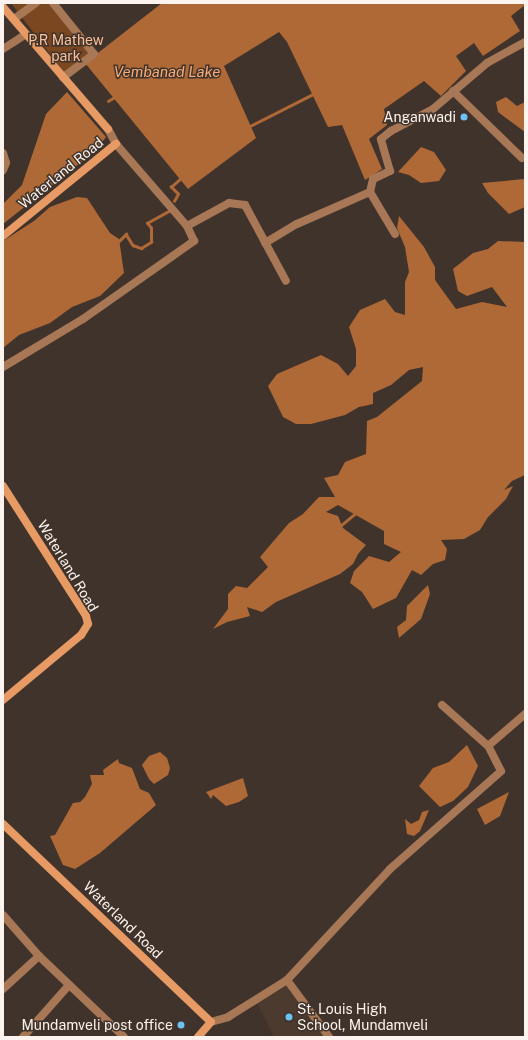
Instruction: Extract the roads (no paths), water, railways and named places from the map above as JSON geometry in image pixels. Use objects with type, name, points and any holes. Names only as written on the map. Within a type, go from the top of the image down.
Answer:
[{"type":"main road","name":"Waterland Road","points":[[3,6],[62,78],[108,129]]},
{"type":"main road","name":"Waterland Road","points":[[3,236],[116,144]]},
{"type":"main road","name":"Waterland Road","points":[[3,486],[86,616],[88,624],[81,635],[3,700]]},
{"type":"main road","name":"Waterland Road","points":[[3,824],[211,1022]]},
{"type":"main road","points":[[198,1037],[211,1022]]},
{"type":"street","points":[[14,20],[36,3]]},
{"type":"street","points":[[53,3],[94,54],[62,78]]},
{"type":"street","points":[[3,49],[26,34]]},
{"type":"street","points":[[395,234],[370,192],[373,179],[390,171],[381,139],[391,130],[433,109],[487,63],[525,42]]},
{"type":"street","points":[[453,92],[522,158]]},
{"type":"street","points":[[3,367],[83,319],[194,241],[187,226],[116,144],[108,129]]},
{"type":"street","points":[[3,153],[6,163],[3,170]]},
{"type":"street","points":[[265,243],[297,224],[370,192]]},
{"type":"street","points":[[187,226],[229,203],[245,205],[286,281]]},
{"type":"street","points":[[211,1022],[228,1017],[287,980],[390,869],[501,771],[488,746],[442,705]]},
{"type":"street","points":[[488,746],[525,714]]},
{"type":"street","points":[[3,915],[39,956],[124,1037]]},
{"type":"street","points":[[3,989],[39,956]]},
{"type":"street","points":[[287,980],[329,1037]]},
{"type":"street","points":[[23,1037],[69,985]]},
{"type":"water","name":"Vembanad Lake","points":[[162,3],[525,3],[525,5],[511,16],[520,31],[483,56],[474,43],[456,56],[466,71],[441,96],[424,81],[384,109],[387,125],[369,139],[382,169],[365,180],[342,125],[328,127],[287,42],[279,32],[224,66],[256,138],[188,189],[85,63]]},
{"type":"water","points":[[67,92],[106,137],[95,151],[3,224],[3,204],[22,185],[46,114]]},
{"type":"water","points":[[506,97],[517,106],[525,102],[525,132],[498,112],[496,102]]},
{"type":"water","points":[[421,147],[434,152],[446,170],[439,181],[421,183],[409,175],[398,172]]},
{"type":"water","points":[[525,179],[525,207],[509,214],[488,193],[482,183]]},
{"type":"water","points":[[77,197],[87,198],[110,233],[119,239],[124,273],[100,296],[72,307],[50,323],[19,335],[3,348],[3,241],[34,221],[50,207]]},
{"type":"water","points":[[399,216],[424,247],[435,267],[435,280],[456,309],[482,302],[507,307],[492,287],[467,296],[458,291],[453,269],[473,253],[488,249],[498,241],[525,242],[525,475],[512,481],[504,490],[513,486],[506,499],[488,517],[480,530],[464,539],[441,540],[447,549],[445,560],[433,564],[421,575],[412,570],[396,598],[373,609],[362,592],[350,583],[354,571],[369,556],[389,562],[401,552],[384,544],[384,531],[338,505],[326,512],[338,516],[343,528],[366,545],[358,554],[353,564],[340,574],[276,602],[262,612],[247,607],[250,616],[227,622],[213,629],[228,609],[228,594],[236,586],[247,588],[268,567],[260,557],[289,523],[303,514],[319,497],[335,497],[324,478],[338,475],[345,462],[366,454],[367,421],[377,417],[422,381],[423,367],[409,370],[391,385],[373,393],[373,404],[359,407],[345,415],[311,424],[296,424],[283,417],[268,386],[277,374],[321,355],[338,364],[348,376],[356,366],[356,349],[349,327],[360,310],[385,299],[395,312],[405,315],[405,282],[409,272],[405,247],[397,228]]},
{"type":"water","points":[[428,585],[430,594],[421,619],[399,638],[397,627],[406,620],[407,606]]},
{"type":"water","points":[[467,745],[478,766],[468,787],[453,801],[440,807],[419,786],[433,768],[449,762]]},
{"type":"water","points":[[160,752],[167,758],[170,768],[168,775],[154,784],[149,779],[142,765],[149,756]]},
{"type":"water","points":[[118,759],[119,763],[132,768],[140,789],[149,793],[156,805],[100,853],[75,869],[63,865],[50,836],[55,835],[73,803],[80,802],[85,797],[92,784],[90,775],[104,775],[103,770]]},
{"type":"water","points":[[243,778],[248,796],[239,802],[226,806],[213,795],[211,799],[206,792]]},
{"type":"water","points":[[509,792],[500,816],[485,825],[477,809]]},
{"type":"water","points":[[429,810],[420,831],[414,836],[407,834],[405,819],[411,824],[419,820],[422,812]]},
{"type":"waterway","points":[[248,127],[315,93]]},
{"type":"waterway","points":[[108,101],[116,96]]},
{"type":"waterway","points":[[174,201],[178,194],[171,187],[182,177]]},
{"type":"waterway","points":[[117,243],[126,234],[133,245],[141,248],[151,242],[151,228],[147,223],[169,211]]},
{"type":"waterway","points":[[339,527],[357,512]]},
{"type":"place","name":"Anganwadi","points":[[464,117]]},
{"type":"place","name":"St. Louis High School, Mundamveli","points":[[289,1017]]},
{"type":"place","name":"Mundamveli post office","points":[[181,1025]]},
{"type":"park label","name":"P.R Mathew park","points":[[66,48]]}]
